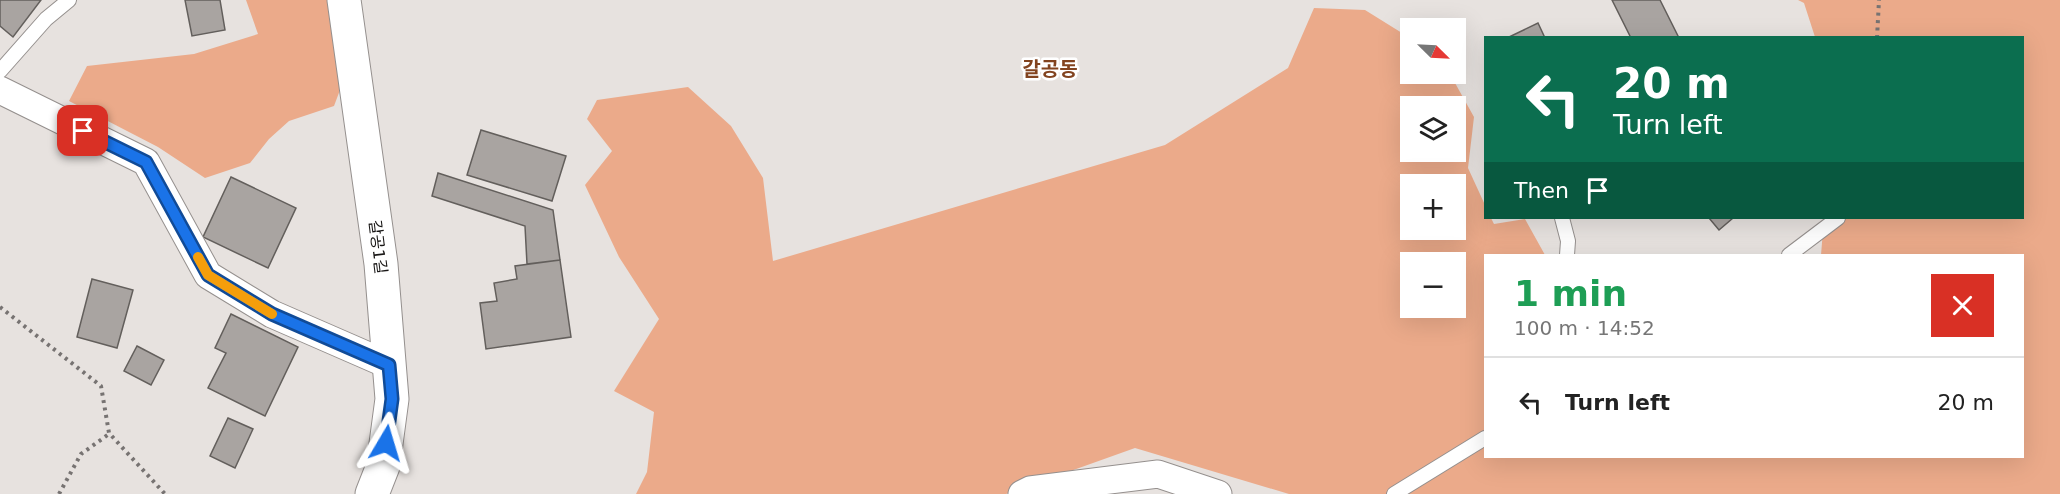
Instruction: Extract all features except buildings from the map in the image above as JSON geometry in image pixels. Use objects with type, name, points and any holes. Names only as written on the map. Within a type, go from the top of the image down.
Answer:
[{"type":"street","name":"갈공1길","points":[[344,0],[381,264],[392,399],[383,466],[372,494]]},
{"type":"street","points":[[0,90],[146,162],[208,275],[272,314],[389,365]]},
{"type":"street","points":[[1022,494],[1030,490],[1158,474],[1218,494]]},
{"type":"lane","points":[[0,71],[46,19],[69,0]]},
{"type":"lane","points":[[1562,219],[1568,241],[1567,254]]},
{"type":"lane","points":[[1790,254],[1837,219]]},
{"type":"lane","points":[[1394,494],[1484,439]]},
{"type":"path","points":[[1877,36],[1879,0]]},
{"type":"path","points":[[0,307],[101,386],[110,433],[165,494]]},
{"type":"path","points":[[60,494],[81,453],[110,433]]},
{"type":"shaded area","points":[[246,0],[336,0],[349,66],[334,106],[289,121],[269,139],[250,163],[205,178],[158,147],[69,101],[87,66],[194,54],[258,34]]},
{"type":"shaded area","points":[[1798,0],[2060,0],[2060,494],[1289,494],[1135,448],[1006,494],[636,494],[647,472],[654,412],[614,391],[659,319],[619,257],[585,185],[612,151],[587,119],[597,100],[688,87],[731,126],[763,178],[773,261],[1165,145],[1288,68],[1314,8],[1365,10],[1400,32],[1400,84],[1456,84],[1462,96],[1400,96],[1400,162],[1466,162],[1466,103],[1474,117],[1468,168],[1484,203],[1484,219],[1492,219],[1494,224],[1525,219],[1544,254],[1484,254],[1484,458],[2024,458],[2024,254],[1821,254],[1824,219],[2024,219],[2024,36],[1815,36],[1804,3]]},
{"type":"slow traffic","points":[[198,257],[208,275],[272,314]]},
{"type":"district","name":"갈공동","points":[[1050,69]]},
{"type":"route","points":[[83,131],[146,162],[208,275],[272,314],[389,365],[392,399],[386,443]]}]
